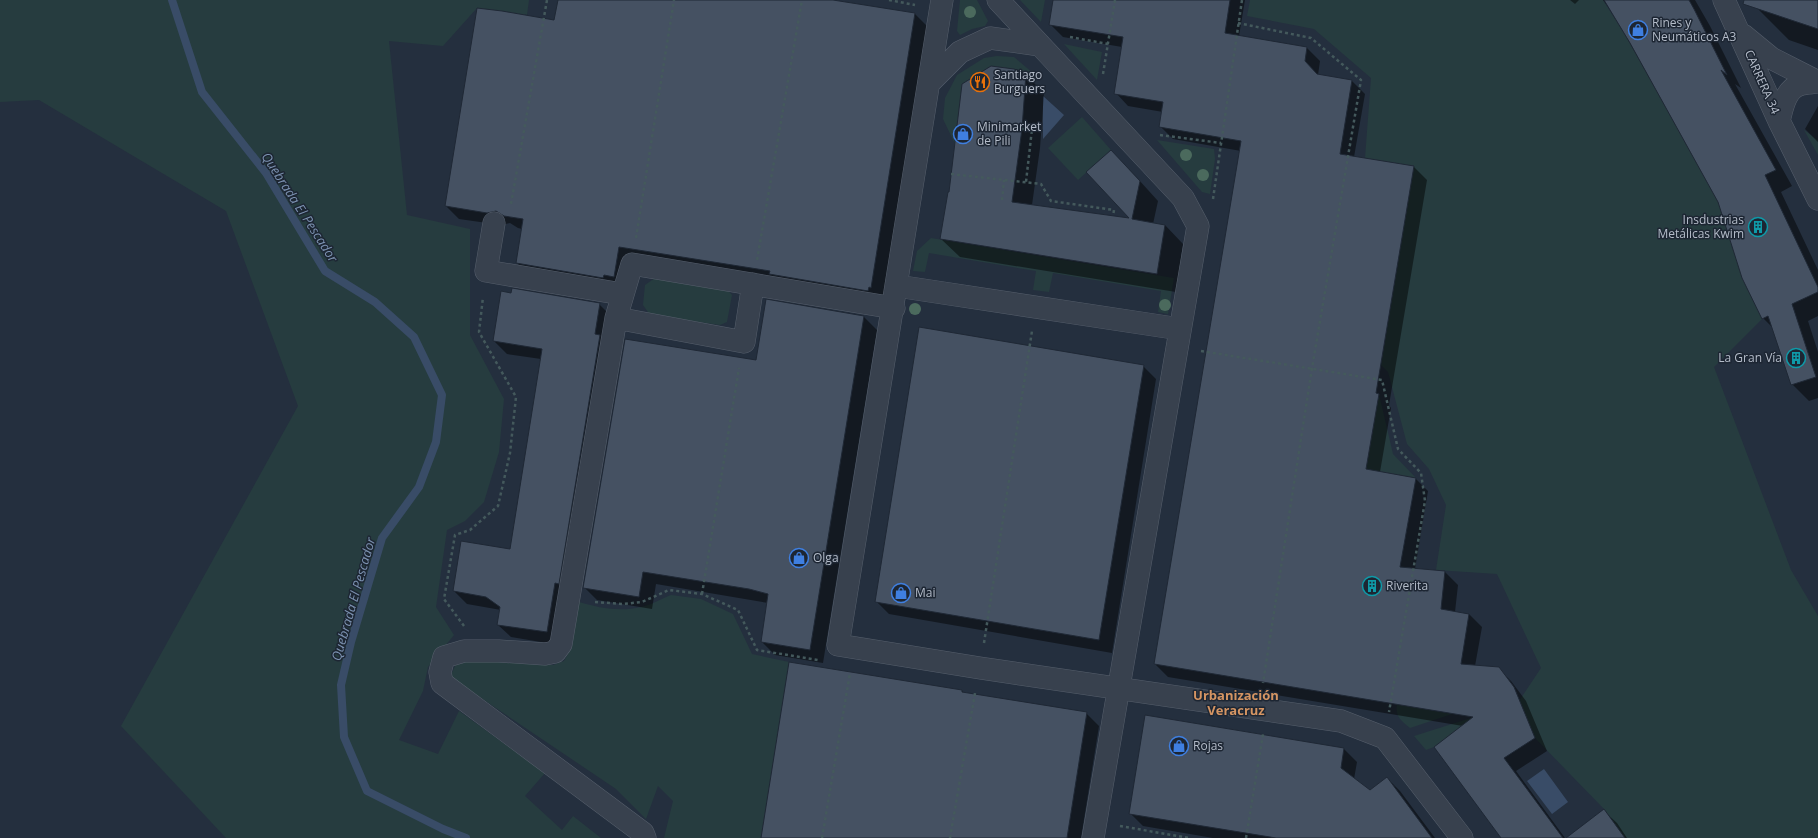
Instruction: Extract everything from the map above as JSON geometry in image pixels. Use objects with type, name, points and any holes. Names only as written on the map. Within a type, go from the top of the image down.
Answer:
[{"type":"street","points":[[942,0],[894,308],[838,645],[980,668],[1118,687],[1341,721],[1385,738],[1462,838]]},
{"type":"street","points":[[998,0],[1183,198],[1198,226],[1094,830]]},
{"type":"street","name":"CARRERA 34","points":[[1724,0],[1779,121],[1818,199]]},
{"type":"street","points":[[1740,33],[1771,58],[1818,82]]},
{"type":"street","points":[[929,83],[960,52],[990,38],[1040,45]]},
{"type":"street","points":[[1779,121],[1785,100],[1791,90],[1798,86],[1818,82]]},
{"type":"street","points":[[494,223],[486,271],[622,294]]},
{"type":"street","points":[[645,838],[644,833],[442,683],[440,672],[444,657],[464,651],[499,651],[545,654],[554,652],[561,644],[616,318],[632,264],[894,308]]},
{"type":"street","points":[[616,318],[744,342],[752,284]]},
{"type":"street","points":[[897,286],[1036,307],[1179,338]]},
{"type":"path","points":[[494,223],[507,226],[547,0]]},
{"type":"path","points":[[632,264],[674,0]]},
{"type":"path","points":[[752,284],[802,0]]},
{"type":"path","points":[[1097,106],[1116,0]]},
{"type":"path","points":[[1198,226],[1213,201],[1242,0]]},
{"type":"path","points":[[1238,23],[1311,38],[1361,80],[1312,368],[1246,838]]},
{"type":"path","points":[[1022,129],[1032,130],[1026,182]]},
{"type":"path","points":[[1158,134],[1221,143]]},
{"type":"path","points":[[951,174],[1041,184],[1051,201],[1114,210],[1113,216]]},
{"type":"path","points":[[1002,200],[1004,180]]},
{"type":"path","points":[[467,630],[444,599],[455,535],[470,530],[498,506],[510,453],[516,397],[479,332],[486,271]]},
{"type":"path","points":[[950,838],[980,668],[1036,307]]},
{"type":"path","points":[[1179,338],[1312,368],[1382,380],[1398,449],[1421,473],[1425,501],[1385,738]]},
{"type":"path","points":[[702,594],[744,342]]},
{"type":"path","points":[[570,595],[601,603],[623,604],[642,602],[669,590],[702,594],[738,610],[757,650],[820,660]]},
{"type":"path","points":[[822,838],[854,647]]},
{"type":"path","points":[[1094,830],[1189,838]]},
{"type":"green space","points":[[0,0],[529,0],[527,15],[477,8],[443,46],[389,41],[407,215],[470,229],[470,335],[504,399],[499,452],[484,502],[465,521],[447,530],[436,607],[454,635],[428,667],[423,691],[399,740],[438,754],[459,711],[545,773],[525,796],[562,830],[573,816],[601,838],[226,838],[121,726],[298,406],[226,211],[39,100],[0,102]]},
{"type":"green space","points":[[960,0],[977,0],[988,21],[985,26],[972,29],[960,35],[957,31]]},
{"type":"green space","points":[[1020,0],[1045,0],[1041,22]]},
{"type":"green space","points":[[1250,0],[1603,0],[1630,43],[1718,202],[1743,279],[1762,319],[1714,367],[1791,570],[1818,616],[1818,838],[1625,838],[1604,809],[1535,738],[1519,701],[1541,668],[1497,574],[1436,570],[1446,505],[1429,469],[1407,444],[1388,372],[1381,365],[1414,166],[1365,158],[1371,78],[1314,29],[1247,16]]},
{"type":"green space","points":[[1064,44],[1102,52],[1097,80]]},
{"type":"green space","points":[[997,56],[1014,57],[1039,78],[1014,69],[991,66],[962,84],[955,144],[943,119],[945,98],[957,75],[984,58]]},
{"type":"green space","points":[[1082,117],[1111,150],[1078,180],[1048,148]]},
{"type":"green space","points":[[1804,130],[1818,140],[1818,155]]},
{"type":"green space","points":[[1157,140],[1214,149],[1215,159],[1210,194],[1202,192]]},
{"type":"green space","points":[[931,238],[1174,278],[1168,314],[1158,312],[1161,291],[1053,273],[1049,292],[1033,290],[1036,271],[929,253],[925,272],[913,271],[917,251]]},
{"type":"green space","points":[[655,278],[726,288],[732,295],[727,322],[720,325],[650,315],[643,305],[645,285]]},
{"type":"green space","points":[[1379,394],[1393,454],[1416,478],[1366,469]]},
{"type":"green space","points":[[671,595],[701,599],[733,614],[752,654],[789,662],[761,838],[664,838],[673,801],[658,786],[646,819],[616,789],[450,677],[456,664],[471,660],[553,665],[564,661],[569,652],[579,602],[602,608],[625,609],[645,606]]},
{"type":"green space","points":[[1397,704],[1452,714],[1410,728],[1399,718]]},
{"type":"green space","points":[[1474,717],[1434,747],[1426,750],[1414,736]]},
{"type":"water","points":[[1043,96],[1064,115],[1043,139]]},
{"type":"water","points":[[1544,769],[1568,802],[1552,814],[1527,781]]},
{"type":"building","points":[[558,0],[833,0],[915,13],[871,288],[869,287],[868,291],[769,274],[770,271],[619,247],[614,277],[604,275],[603,278],[516,263],[523,219],[504,216],[496,211],[487,213],[445,206],[477,8],[554,20]]},
{"type":"building","points":[[1053,0],[1230,0],[1225,33],[1307,47],[1305,61],[1317,74],[1352,80],[1340,154],[1414,166],[1376,393],[1379,394],[1366,469],[1416,478],[1400,567],[1445,571],[1441,609],[1469,614],[1461,664],[1499,667],[1514,687],[1535,738],[1504,758],[1563,838],[1501,838],[1434,747],[1473,717],[1154,664],[1241,141],[1159,127],[1163,102],[1114,94],[1123,37],[1049,25]]},
{"type":"building","points":[[1604,0],[1689,0],[1727,75],[1721,70],[1776,170],[1765,175],[1818,287],[1818,292],[1792,304],[1816,377],[1791,385],[1768,316],[1762,319],[1742,278],[1718,202],[1630,43]]},
{"type":"building","points":[[1744,0],[1818,0],[1818,29],[1743,4]]},
{"type":"building","points":[[991,66],[1014,69],[1026,73],[1022,129],[1012,202],[1129,218],[1086,172],[1111,150],[1140,181],[1132,219],[1165,225],[1157,274],[940,239],[949,192],[962,84]]},
{"type":"building","points":[[512,288],[600,303],[595,334],[600,335],[559,584],[555,583],[547,632],[497,625],[500,607],[486,597],[453,591],[461,541],[510,549],[542,349],[493,341],[501,291],[511,293]]},
{"type":"building","points":[[766,299],[864,316],[810,650],[761,642],[768,594],[749,589],[643,572],[639,597],[583,588],[625,339],[756,360]]},
{"type":"building","points":[[919,327],[1144,365],[1099,640],[875,602]]},
{"type":"building","points":[[789,662],[1087,712],[1067,838],[761,838]]},
{"type":"building","points":[[1145,715],[1344,748],[1341,768],[1370,790],[1387,777],[1432,838],[1276,838],[1129,814]]},
{"type":"building","points":[[1604,809],[1625,838],[1566,838]]},
{"type":"waterway","name":"Quebrada El Pescador","points":[[172,0],[202,92],[266,173],[325,271],[375,302],[414,337],[442,395],[436,442],[419,487],[382,538],[351,642],[341,685],[344,737],[367,791],[443,829],[466,838]]},
{"type":"place","name":"Rines y Neumáticos A3","points":[[1638,30]]},
{"type":"place","name":"Santiago Burguers","points":[[980,82]]},
{"type":"place","name":"Minimarket de Pili","points":[[963,134]]},
{"type":"place","name":"Insdustrias Metálicas Kwim","points":[[1758,227]]},
{"type":"place","name":"La Gran Vía","points":[[1796,358]]},
{"type":"place","name":"Olga","points":[[799,558]]},
{"type":"place","name":"Riverita","points":[[1372,586]]},
{"type":"place","name":"Mai","points":[[901,593]]},
{"type":"place","name":"Rojas","points":[[1179,746]]},
{"type":"district","name":"Urbanización Veracruz","points":[[1236,702]]}]
